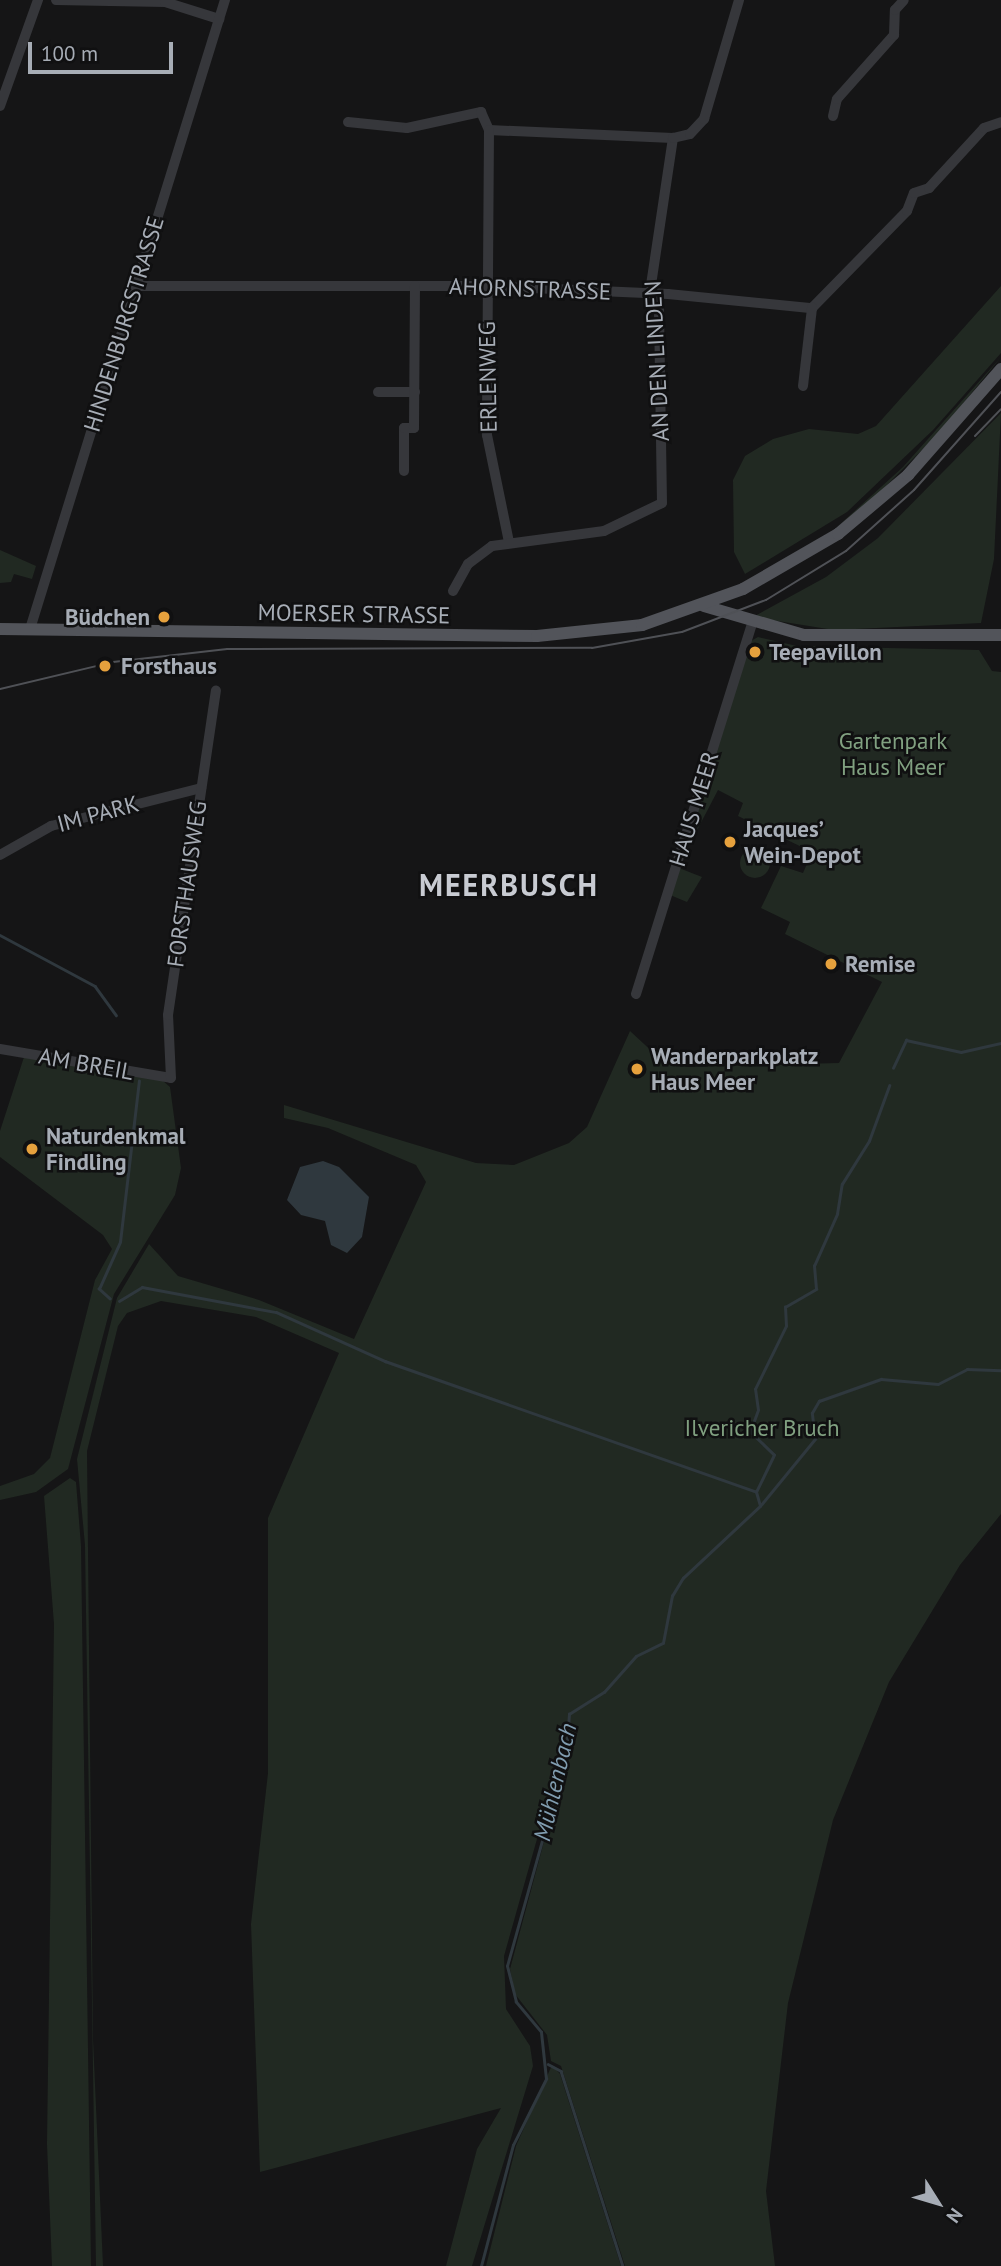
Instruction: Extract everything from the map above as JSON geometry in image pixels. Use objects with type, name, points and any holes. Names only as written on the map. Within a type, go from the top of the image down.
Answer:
[{"type":"main road","name":"MOERSER STRASSE","points":[[0,629],[564,635],[642,625],[704,606],[743,589],[821,545],[880,501],[1001,369]]},
{"type":"main road","points":[[743,589],[747,621]]},
{"type":"main road","points":[[704,606],[747,621],[835,636],[1001,635]]},
{"type":"street","points":[[0,106],[38,0]]},
{"type":"street","points":[[56,0],[164,2],[219,19]]},
{"type":"street","name":"HINDENBURGSTRASSE","points":[[30,629],[225,0]]},
{"type":"street","points":[[348,122],[407,128],[481,112],[489,130],[673,138],[690,134],[704,119],[739,0]]},
{"type":"street","points":[[833,116],[836,99],[894,35],[895,10],[904,0]]},
{"type":"street","points":[[803,386],[811,308],[907,211],[914,193],[929,188],[984,128],[1000,122]]},
{"type":"street","name":"ERLENWEG","points":[[489,130],[487,435],[509,542]]},
{"type":"street","name":"AN DEN LINDEN","points":[[509,542],[604,531],[662,503],[655,294],[651,285],[673,138]]},
{"type":"street","name":"AHORNSTRASSE","points":[[135,286],[487,286],[655,294],[811,308]]},
{"type":"street","name":"AHORNSTRASSE","points":[[404,471],[404,428],[414,428],[415,286]]},
{"type":"street","points":[[378,392],[415,392]]},
{"type":"street","points":[[453,591],[481,552],[509,542]]},
{"type":"street","name":"HAUS MEER","points":[[636,994],[747,621]]},
{"type":"street","name":"FORSTHAUSWEG","points":[[172,1078],[168,1015],[216,691]]},
{"type":"street","name":"IM PARK","points":[[0,855],[51,826],[201,788]]},
{"type":"street","name":"AM BREIL","points":[[0,1049],[172,1078]]},
{"type":"green space","points":[[1001,286],[1001,353],[933,430],[847,512],[745,574],[734,552],[733,480],[745,456],[773,439],[809,429],[858,434],[876,426]]},
{"type":"green space","points":[[1001,357],[939,433],[878,494],[837,527],[903,467]]},
{"type":"green space","points":[[1001,413],[994,559],[981,623],[834,630],[753,617],[826,577],[878,538]]},
{"type":"green space","points":[[0,550],[36,566],[32,579],[14,574],[11,582],[0,583]]},
{"type":"green space","points":[[758,637],[797,646],[979,650],[992,671],[1001,672],[1001,1514],[960,1565],[889,1682],[833,1820],[788,2003],[766,2191],[775,2266],[625,2266],[561,2066],[551,2061],[547,2035],[515,1994],[510,1969],[565,1763],[559,1761],[504,1956],[506,2009],[530,2046],[533,2066],[472,2266],[446,2266],[477,2149],[501,2108],[260,2172],[251,1924],[268,1773],[268,1518],[339,1353],[256,1317],[161,1301],[127,1313],[118,1326],[87,1451],[93,2039],[103,2266],[96,2266],[85,1545],[77,1459],[117,1298],[149,1244],[178,1276],[259,1300],[354,1339],[426,1182],[416,1165],[328,1128],[284,1118],[284,1105],[476,1163],[514,1165],[569,1143],[587,1127],[630,1031],[657,1056],[687,1067],[839,1063],[882,982],[785,934],[790,922],[761,908],[781,866],[803,873],[812,852],[738,816],[743,803],[718,790],[693,838],[686,837],[749,642]]},
{"type":"green space","points":[[755,848],[761,849],[769,857],[769,869],[761,877],[755,878],[749,877],[741,869],[740,863],[741,857],[749,849]]},
{"type":"green space","points":[[679,868],[702,877],[687,902],[670,895]]},
{"type":"green space","points":[[24,1057],[162,1080],[170,1087],[181,1168],[175,1195],[114,1294],[68,1469],[36,1492],[0,1500],[0,1486],[34,1474],[50,1458],[95,1280],[112,1249],[103,1235],[0,1157],[0,1131]]},
{"type":"green space","points":[[70,1478],[76,1482],[81,1546],[91,2266],[52,2266],[47,2144],[54,1624],[44,1496]]},
{"type":"green space","points":[[552,2065],[560,2074],[621,2266],[486,2266],[516,2146]]},
{"type":"shaded area","points":[[323,1161],[339,1167],[369,1197],[362,1237],[347,1253],[331,1245],[325,1221],[301,1215],[287,1200],[300,1167]]},
{"type":"waterway","points":[[0,935],[95,986],[116,1015]]},
{"type":"waterway","name":"Mühlenbach","points":[[893,1068],[906,1040],[961,1052],[1001,1043]]},
{"type":"waterway","points":[[110,1299],[99,1289],[120,1242],[139,1081]]},
{"type":"waterway","points":[[760,1506],[756,1492],[774,1455],[750,1432],[758,1410],[755,1389],[786,1326],[785,1307],[816,1289],[814,1266],[837,1214],[842,1184],[869,1141],[889,1086]]},
{"type":"waterway","points":[[119,1301],[142,1287],[276,1312],[385,1361],[756,1492]]},
{"type":"waterway","name":"Mühlenbach","points":[[481,2266],[513,2145],[546,2079],[541,2032],[516,2002],[507,1966],[566,1754],[569,1714],[604,1692],[636,1656],[663,1643],[672,1596],[683,1578],[760,1506],[815,1439],[812,1413],[819,1401],[881,1379],[938,1384],[967,1369],[1001,1370]]},
{"type":"waterway","points":[[548,2064],[561,2071],[623,2266]]},
{"type":"tram line","points":[[0,689],[113,662],[227,649],[592,648],[682,632],[766,600],[846,551],[914,490],[1001,392]]},
{"type":"tram line","points":[[975,436],[1001,409]]},
{"type":"place","name":"Büdchen","points":[[164,617]]},
{"type":"place","name":"Teepavillon","points":[[755,652]]},
{"type":"place","name":"Forsthaus","points":[[105,666]]},
{"type":"place","name":"Jacques’ Wein-Depot","points":[[730,842]]},
{"type":"place","name":"Remise","points":[[831,964]]},
{"type":"place","name":"Wanderparkplatz Haus Meer","points":[[637,1069]]},
{"type":"place","name":"Naturdenkmal Findling","points":[[32,1149]]},
{"type":"district","name":"MEERBUSCH","points":[[509,885]]},
{"type":"park label","name":"Gartenpark Haus Meer","points":[[893,754]]},
{"type":"park label","name":"Ilvericher Bruch","points":[[762,1428]]}]
